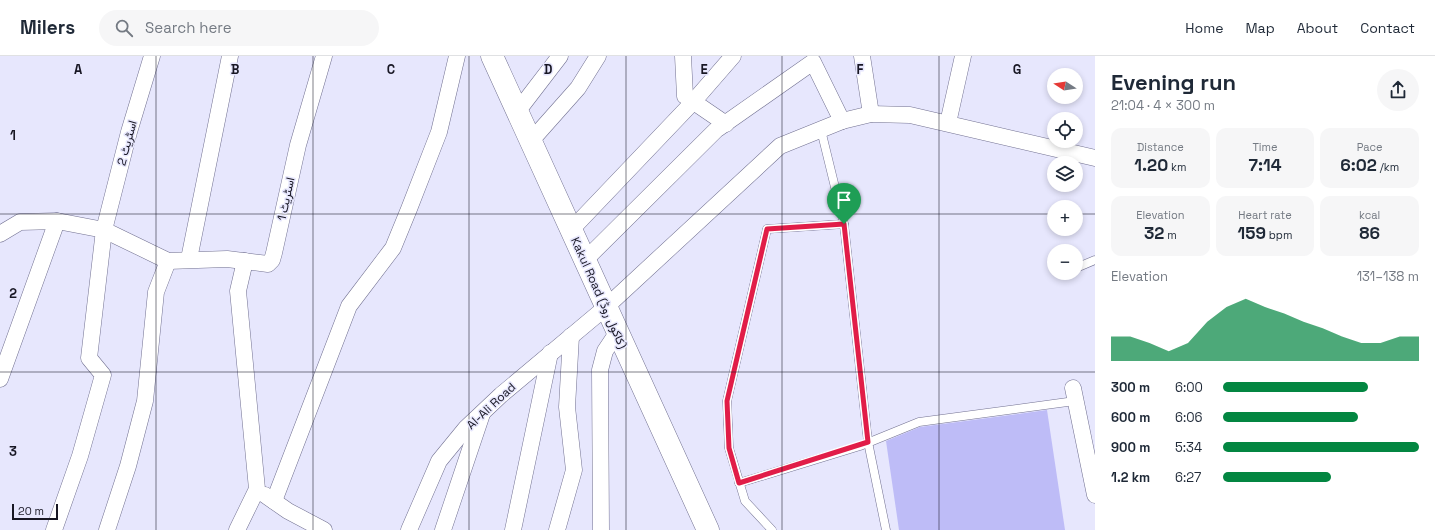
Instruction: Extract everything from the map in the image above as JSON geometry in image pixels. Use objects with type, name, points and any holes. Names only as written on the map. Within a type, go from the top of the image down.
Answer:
[{"type":"main road","name":"Kakul Road (کاکول روڈ)","points":[[492,56],[585,260],[605,308],[708,530]]},
{"type":"street","name":"اسٹریٹ 2","points":[[54,530],[80,456],[104,375],[89,358],[104,230],[129,132],[152,56]]},
{"type":"street","points":[[189,259],[230,56]]},
{"type":"street","name":"اسٹریٹ 1","points":[[168,261],[189,259],[227,259],[264,265],[272,260],[298,145],[324,56]]},
{"type":"street","points":[[274,501],[349,306],[393,248],[404,222],[439,132],[457,56]]},
{"type":"street","points":[[517,112],[560,56]]},
{"type":"street","points":[[530,142],[578,88],[598,56]]},
{"type":"street","points":[[684,56],[685,96],[726,124]]},
{"type":"street","points":[[571,230],[693,102],[733,56]]},
{"type":"street","points":[[862,56],[871,114]]},
{"type":"street","points":[[948,123],[963,56]]},
{"type":"street","points":[[585,260],[716,130],[813,62],[842,121]]},
{"type":"street","name":"Al-Ali Road","points":[[409,530],[439,461],[466,428],[605,308],[780,146],[842,121],[871,114],[910,114],[1095,158]]},
{"type":"street","points":[[0,379],[57,221]]},
{"type":"street","points":[[0,234],[20,222],[57,221],[104,230],[168,261],[156,292],[145,401],[128,466],[107,530]]},
{"type":"street","points":[[237,530],[257,489],[238,291],[245,261]]},
{"type":"street","points":[[601,530],[600,370],[605,351],[617,333]]},
{"type":"street","points":[[557,530],[574,470],[567,407],[571,336]]},
{"type":"street","points":[[513,530],[550,354]]},
{"type":"street","points":[[1074,394],[1095,495]]},
{"type":"street","points":[[443,530],[483,412]]},
{"type":"street","points":[[257,489],[274,501],[324,530]]},
{"type":"lane","points":[[821,130],[844,224],[868,442],[886,530]]},
{"type":"lane","points":[[772,530],[745,501],[729,448],[727,401],[767,229],[844,224]]},
{"type":"lane","points":[[1083,265],[1095,260]]},
{"type":"lane","points":[[739,483],[868,442],[919,422],[1074,394]]},
{"type":"building","points":[[1047,410],[1065,530],[899,530],[886,441],[920,427]]},
{"type":"route","points":[[844,224],[868,442],[860,446],[739,483],[729,448],[727,401],[767,229],[844,224]]}]
